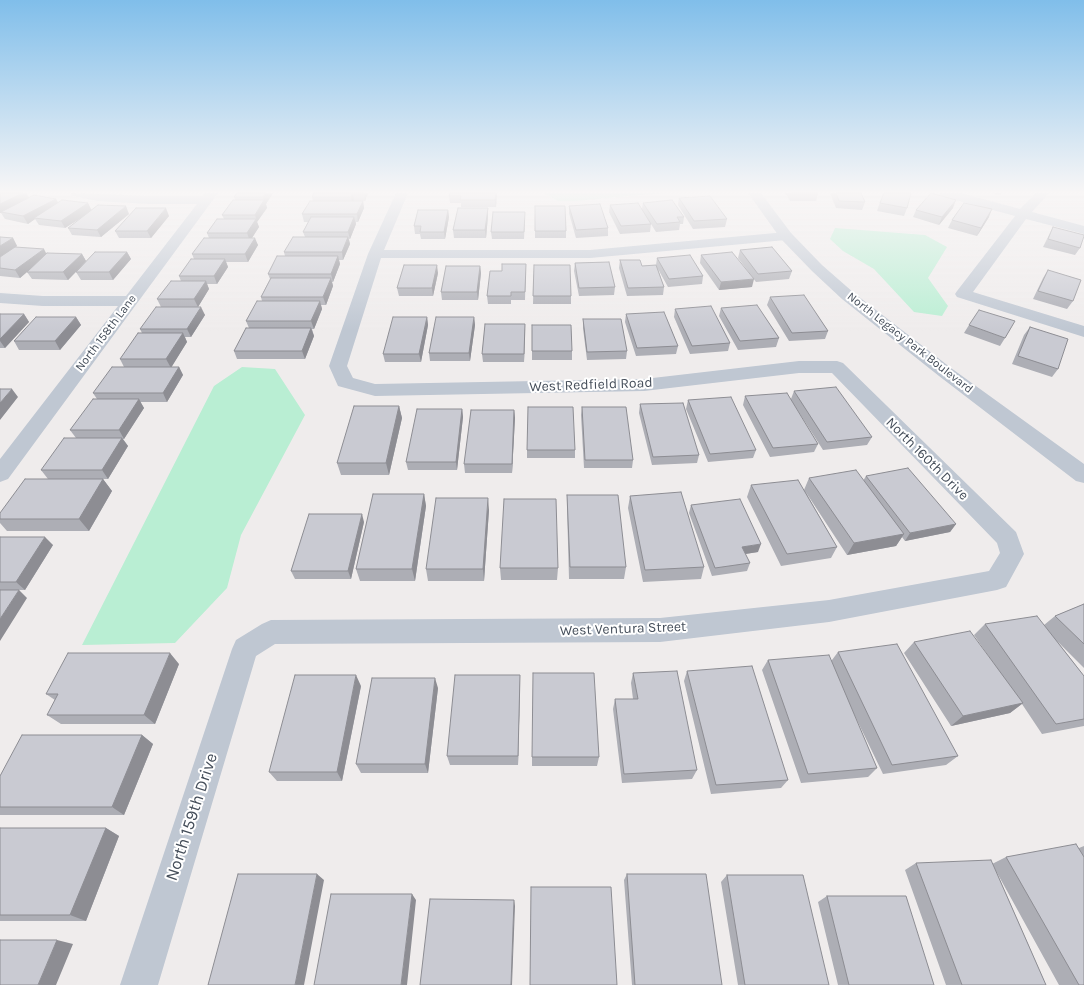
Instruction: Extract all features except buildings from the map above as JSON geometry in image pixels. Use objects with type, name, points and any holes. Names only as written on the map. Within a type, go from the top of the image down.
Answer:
[{"type":"street","name":"North 158th Lane","points":[[0,473],[177,239]]},
{"type":"street","points":[[382,239],[375,254],[590,254],[754,239]]},
{"type":"street","name":"North Legacy Park Boulevard","points":[[789,239],[838,287],[890,330],[1084,475]]},
{"type":"street","points":[[1004,239],[963,294],[1084,332]]},
{"type":"street","name":"West Redfield Road","points":[[375,254],[338,366],[344,382],[376,390],[644,385],[800,367],[837,368]]},
{"type":"street","points":[[0,298],[43,301],[130,301]]},
{"type":"street","name":"North 160th Drive","points":[[837,368],[1008,539],[1012,554]]},
{"type":"street","name":"West Ventura Street","points":[[245,649],[271,632],[660,630],[829,611],[998,580],[1012,554]]},
{"type":"street","name":"North 159th Drive","points":[[139,985],[245,649]]},
{"type":"green space","points":[[830,239],[932,239],[947,247],[928,278],[948,306],[942,316],[914,312],[874,269],[843,251]]},
{"type":"green space","points":[[242,367],[275,369],[305,415],[241,535],[227,588],[175,643],[82,645],[214,386]]}]
